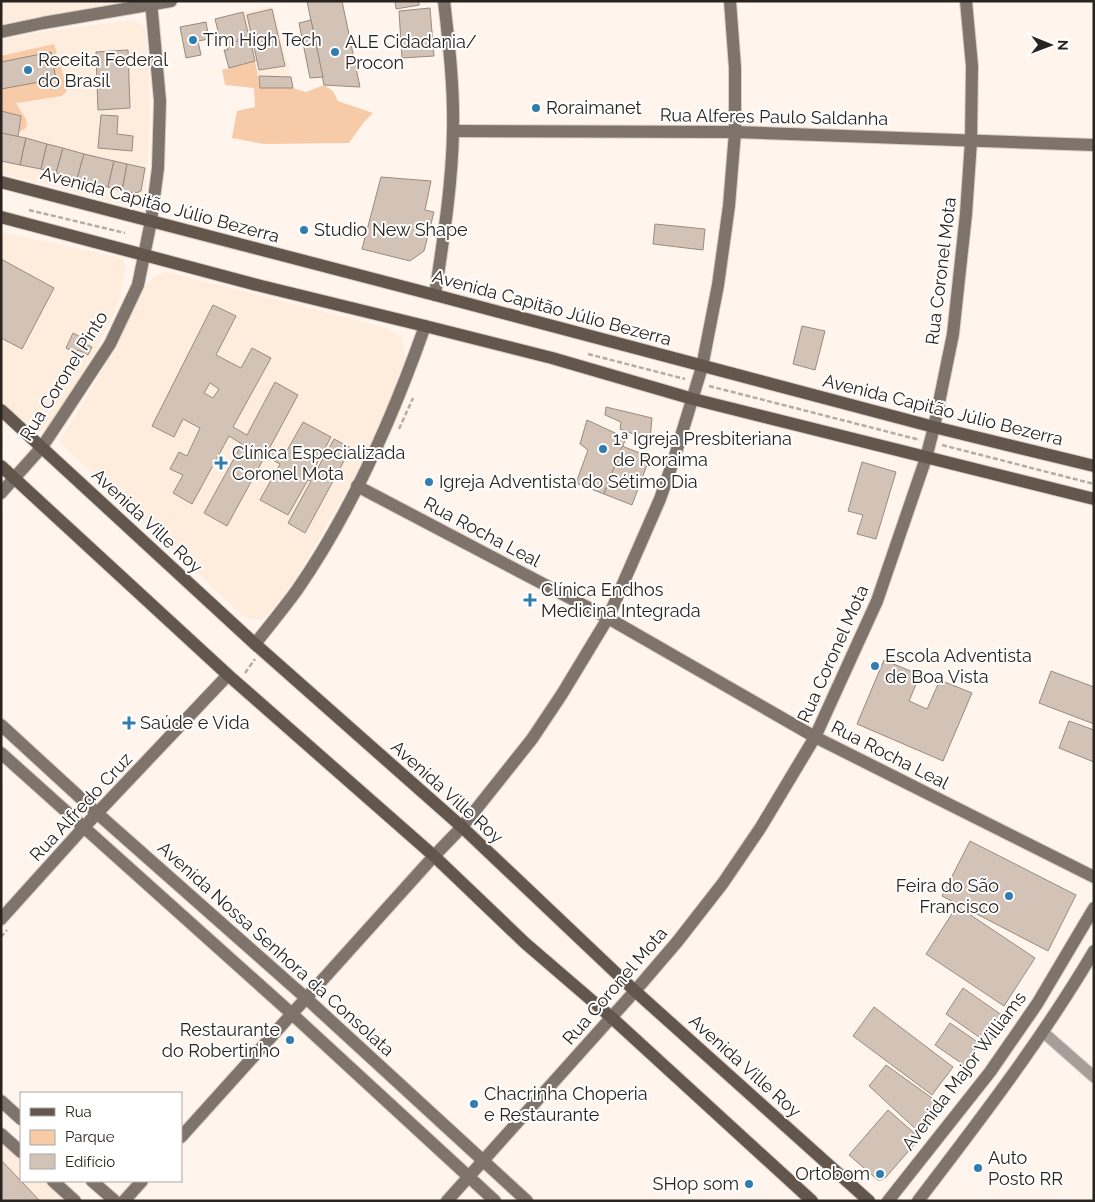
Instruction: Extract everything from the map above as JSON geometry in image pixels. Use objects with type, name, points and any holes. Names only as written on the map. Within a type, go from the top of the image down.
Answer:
[{"type":"main road","name":"Avenida Capitão Júlio Bezerra","points":[[1,182],[934,427],[1094,466]]},
{"type":"main road","points":[[1,217],[261,286],[552,358],[693,399],[1094,500]]},
{"type":"main road","name":"Avenida Ville Roy","points":[[1,410],[258,647],[462,827],[635,991],[869,1201]]},
{"type":"main road","points":[[1,466],[232,679],[434,856],[525,943],[611,1017],[812,1201]]},
{"type":"street","points":[[1,32],[152,3],[172,1]]},
{"type":"street","points":[[435,295],[447,208],[453,132],[450,49],[444,1]]},
{"type":"street","points":[[182,1136],[462,827],[532,739],[608,618],[660,500],[702,366],[718,285],[735,132],[735,68],[730,1]]},
{"type":"street","name":"Rua Coronel Mota","points":[[447,1201],[635,991],[677,942],[723,883],[761,827],[815,737],[877,601],[926,458],[953,334],[966,214],[971,140],[972,66],[966,1]]},
{"type":"street","name":"Rua Coronel Pinto","points":[[1,493],[42,447],[110,344],[138,284],[151,222],[158,168],[160,101],[152,3]]},
{"type":"street","name":"Rua Alferes Paulo Saldanha","points":[[453,132],[735,132],[1094,145]]},
{"type":"street","points":[[258,647],[330,538],[357,486],[404,385],[425,326]]},
{"type":"street","name":"Rua Rocha Leal","points":[[357,486],[608,618],[815,737],[1094,877]]},
{"type":"street","name":"Rua Alfredo Cruz","points":[[7,922],[84,827],[232,679]]},
{"type":"street","name":"Avenida Nossa Senhora da Consolata","points":[[1,725],[98,814],[306,998],[527,1201]]},
{"type":"street","points":[[1,753],[292,1014],[495,1201]]},
{"type":"street","name":"Avenida Major Williams","points":[[888,1201],[990,1072],[1037,1004],[1094,908]]},
{"type":"street","points":[[918,1201],[1000,1094],[1043,1032],[1094,952]]},
{"type":"street","points":[[1043,1032],[1094,1077]]},
{"type":"street","points":[[1,1102],[20,1118]]},
{"type":"street","points":[[1,1134],[20,1151]]},
{"type":"street","points":[[54,1182],[75,1201]]},
{"type":"street","points":[[93,1182],[115,1201]]},
{"type":"street","points":[[124,1201],[141,1182]]},
{"type":"path","points":[[20,208],[125,233]]},
{"type":"path","points":[[587,354],[1094,484]]},
{"type":"path","points":[[396,437],[414,395]]},
{"type":"path","points":[[232,679],[258,647]]},
{"type":"path","points":[[1,937],[7,922]]},
{"type":"shaded area","points":[[1,1],[126,1],[1,28]]},
{"type":"shaded area","points":[[273,6],[293,88],[260,88],[243,12]]},
{"type":"shaded area","points":[[133,20],[145,27],[149,77],[150,115],[145,210],[1,173],[1,41],[33,33]]},
{"type":"shaded area","points":[[1,232],[117,257],[123,260],[126,266],[120,296],[94,354],[50,425],[37,434],[1,401]]},
{"type":"shaded area","name":"Clínica Especializada Coronel Mota","points":[[166,272],[383,327],[402,337],[405,359],[383,418],[351,483],[292,585],[263,620],[245,618],[59,442],[99,377],[145,287],[154,277]]},
{"type":"shaded area","points":[[1,1132],[20,1150],[20,1182],[53,1182],[73,1201],[1,1201]]},
{"type":"green space","points":[[54,44],[67,88],[66,92],[62,96],[16,103],[26,119],[27,125],[25,129],[19,132],[21,116],[1,111],[1,56]]},
{"type":"green space","points":[[255,61],[260,88],[293,88],[306,92],[324,85],[333,91],[338,101],[373,113],[349,143],[264,144],[232,138],[237,111],[255,107],[254,88],[225,85],[222,70]]},
{"type":"building","name":"ALE Cidadania/ Procon","points":[[307,1],[342,1],[360,87],[324,85]]},
{"type":"building","points":[[395,1],[419,1],[419,5],[396,9]]},
{"type":"building","points":[[430,8],[434,56],[402,58],[399,11]]},
{"type":"building","points":[[272,9],[285,66],[259,70],[247,15]]},
{"type":"building","points":[[243,12],[249,37],[237,40],[237,42],[250,39],[255,61],[229,68],[224,50],[228,50],[225,38],[220,39],[215,19]]},
{"type":"building","points":[[311,20],[323,77],[310,78],[299,23]]},
{"type":"building","name":"Tim High Tech","points":[[206,22],[209,39],[198,41],[201,55],[186,58],[180,27]]},
{"type":"building","points":[[128,50],[130,108],[98,110],[96,52]]},
{"type":"building","name":"Receita Federal do Brasil","points":[[51,52],[56,79],[1,89],[1,62]]},
{"type":"building","points":[[259,76],[291,77],[293,88],[260,88]]},
{"type":"building","points":[[1,111],[21,116],[18,137],[1,133]]},
{"type":"building","points":[[101,115],[118,116],[117,134],[133,136],[132,151],[98,148]]},
{"type":"building","points":[[1,133],[26,138],[20,165],[1,161]]},
{"type":"building","points":[[26,138],[47,144],[41,169],[20,165]]},
{"type":"building","points":[[47,144],[63,148],[56,173],[41,169]]},
{"type":"building","points":[[63,148],[84,154],[77,179],[56,173]]},
{"type":"building","points":[[84,154],[114,161],[108,187],[77,179]]},
{"type":"building","points":[[114,161],[127,164],[122,191],[108,187]]},
{"type":"building","points":[[127,164],[145,168],[141,191],[136,193],[122,191]]},
{"type":"building","points":[[381,177],[431,181],[425,210],[434,212],[424,251],[410,261],[362,249]]},
{"type":"building","points":[[655,224],[705,229],[703,250],[653,244]]},
{"type":"building","points":[[1,259],[54,288],[22,349],[1,338]]},
{"type":"building","points":[[213,305],[236,316],[216,355],[241,368],[252,348],[271,358],[233,427],[247,435],[275,382],[298,395],[270,447],[284,456],[303,422],[331,437],[313,471],[315,473],[334,439],[351,448],[305,533],[288,523],[311,481],[308,480],[288,515],[260,500],[280,464],[265,456],[227,526],[204,513],[242,444],[229,436],[192,504],[173,493],[183,475],[170,469],[179,452],[187,456],[200,428],[183,419],[174,437],[152,426]],"holes":[[[210,383],[219,389],[213,398],[204,393]]]},
{"type":"building","points":[[802,326],[825,331],[815,370],[793,364]]},
{"type":"building","points":[[73,333],[84,339],[82,342],[92,347],[88,355],[78,350],[76,353],[66,348]]},
{"type":"building","points":[[606,407],[652,418],[650,440],[620,429],[621,422],[605,415]]},
{"type":"building","points":[[587,420],[626,438],[604,494],[576,483],[588,450],[580,444]]},
{"type":"building","points":[[622,446],[650,457],[632,505],[604,494]]},
{"type":"building","points":[[862,462],[896,472],[876,539],[857,534],[863,515],[848,511]]},
{"type":"building","points":[[884,660],[920,675],[909,701],[927,709],[940,680],[972,693],[943,761],[857,724]]},
{"type":"building","points":[[1051,671],[1094,687],[1094,724],[1039,703]]},
{"type":"building","points":[[1069,721],[1094,730],[1094,762],[1059,748]]},
{"type":"building","name":"Feira do São Francisco","points":[[970,841],[1076,895],[1048,951],[942,896]]},
{"type":"building","points":[[957,906],[1035,958],[1004,1006],[926,954]]},
{"type":"building","points":[[963,988],[1006,1018],[989,1044],[946,1014]]},
{"type":"building","points":[[874,1007],[953,1067],[932,1095],[853,1036]]},
{"type":"building","points":[[950,1023],[979,1043],[964,1065],[935,1045]]},
{"type":"building","points":[[886,1065],[943,1106],[920,1133],[869,1086]]},
{"type":"building","points":[[888,1110],[920,1138],[886,1177],[878,1180],[849,1155]]},
{"type":"building","points":[[1,1160],[40,1201],[1,1201]]},
{"type":"place","name":"Tim High Tech","points":[[193,40]]},
{"type":"place","name":"ALE Cidadania/ Procon","points":[[335,52]]},
{"type":"place","name":"Receita Federal do Brasil","points":[[28,70]]},
{"type":"place","name":"Roraimanet","points":[[536,108]]},
{"type":"place","name":"Studio New Shape","points":[[304,230]]},
{"type":"place","name":"1ª Igreja Presbiteriana de Roraima","points":[[603,449]]},
{"type":"place","name":"Clínica Especializada Coronel Mota","points":[[221,463]]},
{"type":"place","name":"Igreja Adventista do Sétimo Dia","points":[[429,482]]},
{"type":"place","name":"Clínica Endhos Medicina Integrada","points":[[530,600]]},
{"type":"place","name":"Escola Adventista de Boa Vista","points":[[875,666]]},
{"type":"place","name":"Saúde e Vida","points":[[129,723]]},
{"type":"place","name":"Feira do São Francisco","points":[[1009,896]]},
{"type":"place","name":"Restaurante do Robertinho","points":[[290,1040]]},
{"type":"place","name":"Chacrinha Choperia e Restaurante","points":[[474,1104]]},
{"type":"place","name":"Auto Posto RR","points":[[978,1168]]},
{"type":"place","name":"Ortobom","points":[[880,1174]]},
{"type":"place","name":"SHop som","points":[[749,1184]]}]
